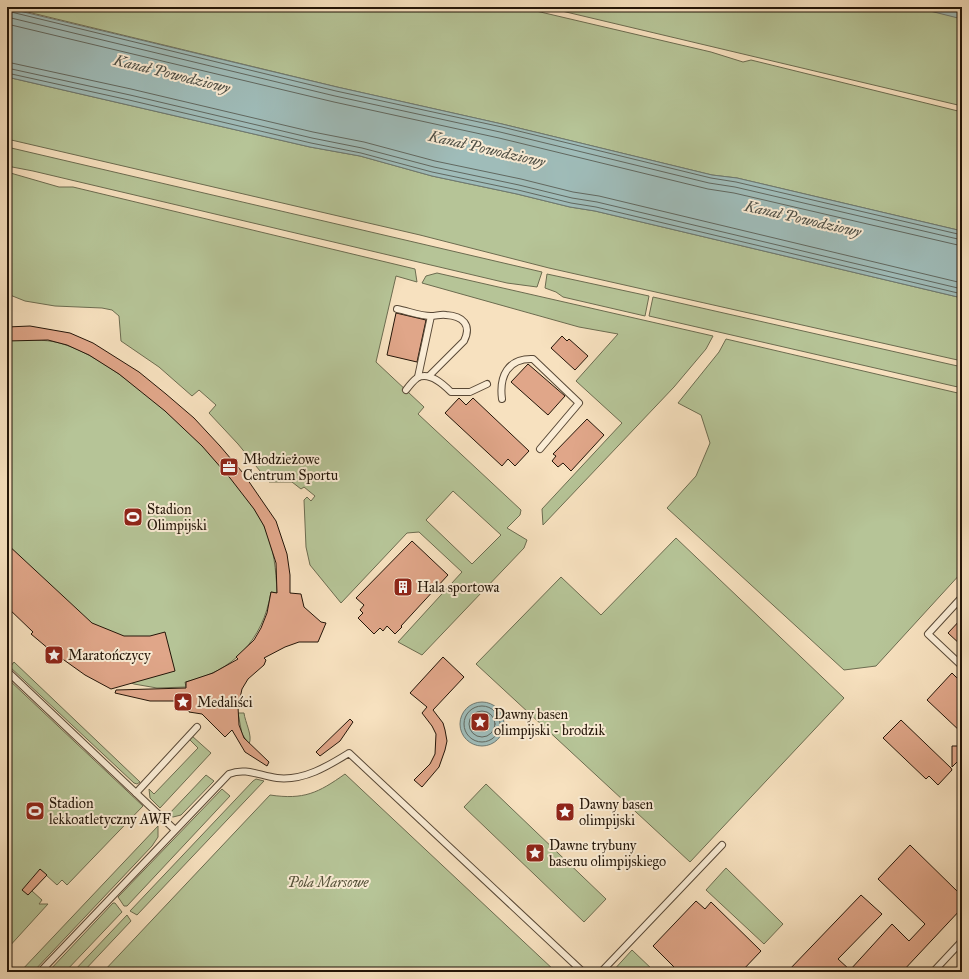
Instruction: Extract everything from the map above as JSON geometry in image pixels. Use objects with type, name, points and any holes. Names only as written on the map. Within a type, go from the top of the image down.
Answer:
[{"type":"lane","points":[[397,309],[431,316],[445,314],[463,320],[468,327],[468,334],[456,349],[429,376],[418,378]]},
{"type":"lane","points":[[406,390],[418,378],[431,316]]},
{"type":"lane","points":[[502,399],[500,386],[504,375],[510,367],[524,359],[533,359],[579,403],[540,449]]},
{"type":"lane","points":[[429,376],[442,383],[451,392],[470,392],[487,384]]},
{"type":"lane","points":[[962,597],[928,634],[962,666]]},
{"type":"lane","points":[[7,671],[174,829]]},
{"type":"lane","points":[[136,793],[197,727]]},
{"type":"lane","points":[[40,972],[174,829],[229,774],[248,771],[279,779],[297,777],[318,771],[349,753],[583,972]]},
{"type":"lane","points":[[601,972],[722,845]]},
{"type":"lane","points":[[933,972],[962,941]]},
{"type":"green space","points":[[7,7],[519,7],[711,52],[743,62],[751,60],[962,112],[962,231],[737,178],[712,175],[502,124],[337,87]]},
{"type":"green space","points":[[545,7],[927,7],[962,15],[962,106]]},
{"type":"green space","points":[[7,77],[310,147],[360,156],[432,176],[570,207],[595,211],[962,298],[962,361],[549,268],[420,235],[7,139]]},
{"type":"green space","points":[[7,147],[542,272],[537,287],[507,283],[7,166]]},
{"type":"green space","points":[[7,172],[59,187],[73,187],[415,269],[417,282],[396,276],[376,362],[424,407],[418,414],[521,510],[520,515],[507,528],[527,540],[524,548],[422,655],[398,642],[462,572],[419,532],[407,533],[341,603],[310,565],[306,547],[304,500],[307,497],[311,501],[315,496],[304,487],[301,489],[292,482],[269,482],[238,444],[209,413],[216,405],[199,390],[192,396],[159,367],[121,341],[119,316],[112,310],[102,308],[55,306],[25,301],[10,295],[7,274]],"holes":[[[453,491],[501,535],[472,564],[426,520]]]},
{"type":"green space","points":[[437,273],[713,336],[706,349],[674,387],[543,525],[542,509],[622,423],[576,381],[618,334],[579,327],[422,283],[426,276]]},
{"type":"green space","points":[[547,274],[649,296],[645,316],[563,297],[556,292],[545,288]]},
{"type":"green space","points":[[653,297],[962,367],[962,388],[649,316]]},
{"type":"green space","points":[[726,339],[962,394],[962,572],[876,666],[844,670],[667,508],[696,476],[710,443],[701,415],[678,403],[719,352]]},
{"type":"green space","name":"Stadion Olimpijski","points":[[35,340],[60,343],[90,356],[118,374],[148,396],[178,422],[231,478],[251,505],[265,528],[271,544],[277,593],[271,592],[261,625],[253,639],[231,662],[202,677],[185,682],[186,687],[157,688],[134,684],[113,676],[7,594],[7,341]]},
{"type":"green space","points":[[676,538],[844,698],[690,862],[476,664],[561,577],[601,615]]},
{"type":"green space","points":[[14,662],[140,782],[137,784],[134,783],[10,667]]},
{"type":"green space","points":[[7,678],[143,806],[67,885],[62,880],[57,885],[46,875],[32,891],[42,900],[39,904],[48,904],[7,949]]},
{"type":"green space","points":[[238,713],[244,713],[250,737],[249,744],[242,734]]},
{"type":"green space","points":[[192,736],[211,753],[160,808],[150,798],[149,789],[154,794],[198,748],[189,739]]},
{"type":"green space","name":"Pola Marsowe","points":[[345,774],[556,972],[103,972],[270,795],[302,796],[310,794],[327,786]]},
{"type":"green space","points":[[206,775],[214,781],[181,815],[173,817],[168,815]]},
{"type":"green space","points":[[256,779],[264,781],[137,915],[130,911],[253,781]]},
{"type":"green space","name":"Dawne trybuny basenu olimpijskiego","points":[[486,784],[606,899],[584,922],[464,807]]},
{"type":"green space","points":[[222,789],[230,796],[127,906],[124,906],[118,897]]},
{"type":"green space","points":[[158,826],[158,837],[152,846],[33,972],[20,972]]},
{"type":"green space","points":[[726,868],[783,924],[764,944],[706,890]]},
{"type":"green space","points":[[113,903],[115,903],[122,912],[65,972],[48,972]]},
{"type":"green space","points":[[127,915],[131,921],[83,972],[73,972]]},
{"type":"green space","points":[[632,950],[655,972],[612,972]]},
{"type":"water","points":[[914,7],[962,7],[962,19]]},
{"type":"water","name":"Kanał Powodziowy","points":[[7,8],[337,87],[502,124],[712,175],[737,178],[962,231],[962,298],[595,211],[570,207],[432,176],[360,156],[310,147],[7,77]]},
{"type":"water","points":[[478,702],[486,702],[498,708],[504,720],[504,728],[498,740],[486,746],[478,746],[466,740],[460,728],[460,720],[466,708]]},
{"type":"building","points":[[396,313],[426,320],[417,362],[387,355]]},
{"type":"building","points":[[30,326],[70,333],[93,343],[139,372],[194,418],[220,446],[243,473],[276,521],[287,554],[290,575],[290,593],[301,594],[304,607],[321,622],[326,623],[318,642],[299,642],[285,647],[264,658],[266,660],[264,665],[248,679],[242,689],[238,707],[239,725],[244,738],[269,762],[267,766],[245,752],[232,730],[225,737],[202,714],[189,712],[188,701],[150,701],[115,693],[116,690],[186,688],[186,682],[213,673],[238,659],[236,657],[254,640],[261,628],[267,613],[271,592],[277,593],[276,563],[264,526],[254,509],[230,478],[202,446],[165,411],[119,374],[89,355],[67,345],[48,340],[7,341],[7,327]]},
{"type":"building","points":[[562,336],[567,341],[569,339],[588,356],[575,370],[551,348]]},
{"type":"building","points":[[528,364],[565,396],[548,415],[511,382]]},
{"type":"building","points":[[459,398],[466,405],[473,398],[529,451],[515,466],[508,459],[502,466],[445,413]]},
{"type":"building","points":[[587,419],[604,435],[571,471],[563,463],[558,467],[552,461],[556,456],[553,454]]},
{"type":"building","name":"Hala sportowa","points":[[412,541],[448,575],[395,634],[387,626],[383,631],[380,628],[374,634],[358,618],[363,613],[360,610],[364,605],[356,598]]},
{"type":"building","points":[[7,544],[92,623],[124,636],[150,636],[165,632],[175,671],[111,689],[85,675],[50,650],[31,634],[33,632],[7,607]]},
{"type":"building","points":[[962,618],[962,646],[948,633]]},
{"type":"building","points":[[443,657],[464,677],[433,710],[443,723],[447,741],[439,767],[422,787],[414,780],[430,764],[435,754],[436,734],[422,713],[427,707],[410,693]]},
{"type":"building","points":[[952,673],[962,683],[962,733],[927,700]]},
{"type":"building","points":[[350,719],[353,722],[340,741],[320,756],[316,752]]},
{"type":"building","points":[[901,720],[951,768],[952,770],[938,785],[929,776],[926,779],[883,738]]},
{"type":"building","points":[[952,746],[962,746],[962,757],[952,767]]},
{"type":"building","points":[[910,845],[958,892],[957,893],[962,898],[962,908],[902,972],[787,972],[861,895],[882,914],[838,959],[850,970],[892,924],[909,941],[925,924],[878,879]]},
{"type":"building","points":[[40,869],[47,875],[28,895],[22,890]]},
{"type":"building","points":[[696,901],[705,909],[711,902],[761,951],[741,972],[679,972],[653,946]]},
{"type":"place","name":"Młodzieżowe Centrum Sportu","points":[[229,467]]},
{"type":"place","name":"Stadion Olimpijski","points":[[133,517]]},
{"type":"place","name":"Hala sportowa","points":[[403,587]]},
{"type":"place","name":"Maratończycy","points":[[54,655]]},
{"type":"place","name":"Medaliści","points":[[183,702]]},
{"type":"place","name":"Dawny basen olimpijski - brodzik","points":[[480,722]]},
{"type":"place","name":"Stadion lekkoatletyczny AWF","points":[[35,811]]},
{"type":"place","name":"Dawny basen olimpijski","points":[[565,812]]},
{"type":"place","name":"Dawne trybuny basenu olimpijskiego","points":[[535,853]]}]
